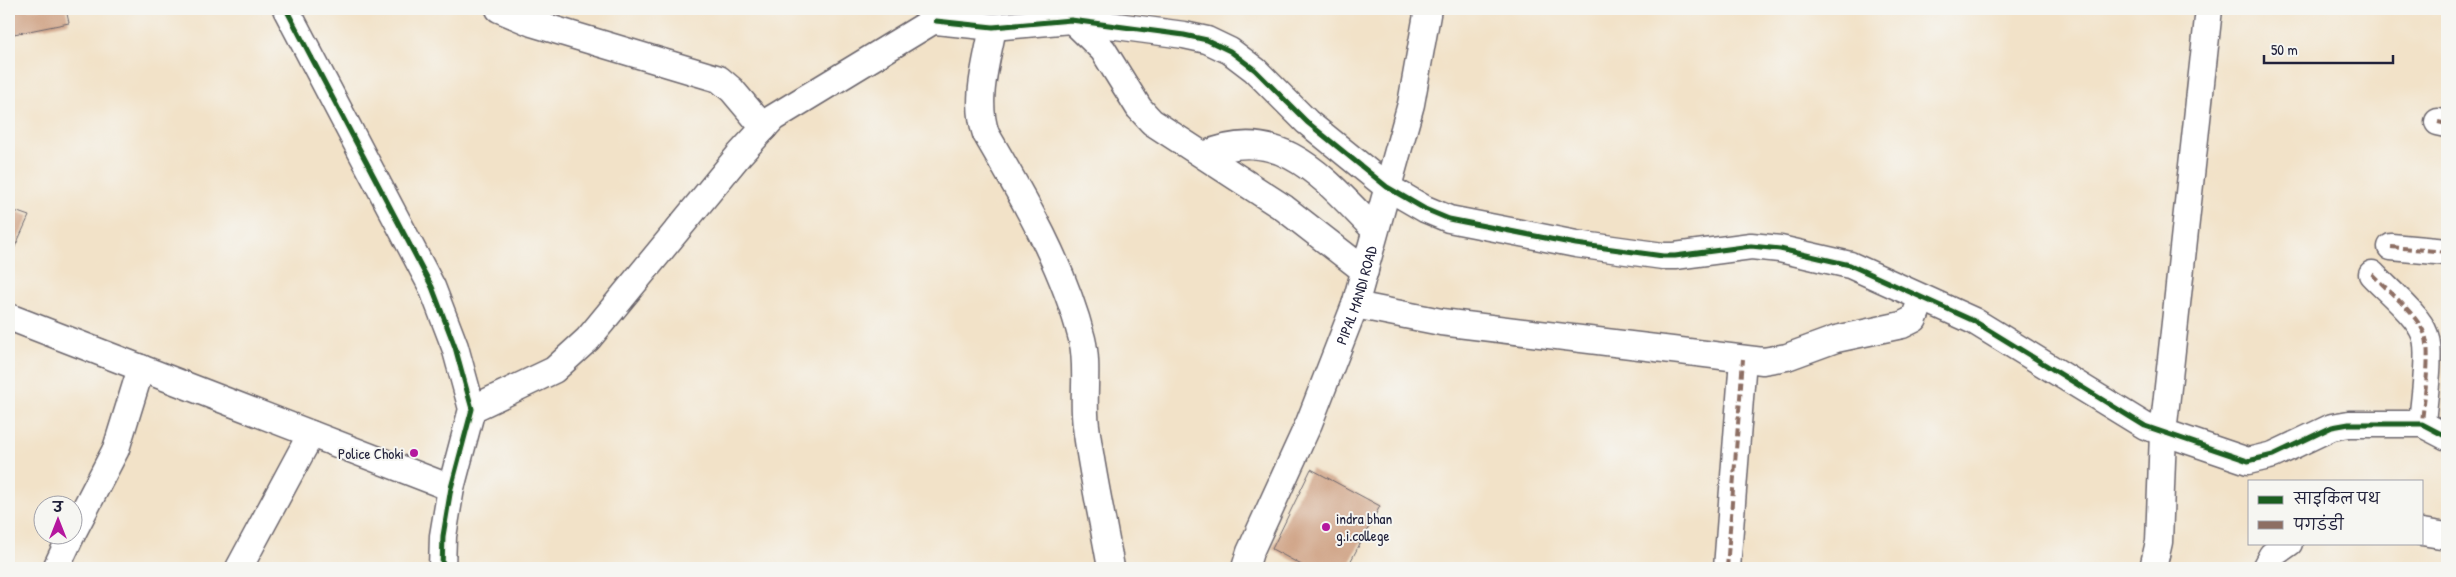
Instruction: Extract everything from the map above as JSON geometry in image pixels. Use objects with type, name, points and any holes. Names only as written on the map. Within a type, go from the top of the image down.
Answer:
[{"type":"street","points":[[286,9],[432,287],[455,347],[472,409],[450,488],[443,536],[442,568]]},
{"type":"street","points":[[500,9],[532,23],[719,79],[732,90],[764,128]]},
{"type":"street","name":"PIPAL MANDI ROAD","points":[[1245,568],[1250,552],[1309,423],[1355,305],[1411,104],[1428,9]]},
{"type":"street","points":[[2153,568],[2159,542],[2163,433],[2209,9]]},
{"type":"street","points":[[472,409],[554,370],[588,340],[739,155],[774,118],[807,96],[944,15],[993,27],[1067,14],[1184,34],[1207,40],[1230,51],[1255,70],[1307,122],[1387,187],[1425,209],[1450,219],[1576,244],[1663,256],[1752,246],[1780,249],[1850,265],[1974,321],[2145,426],[2248,461],[2273,455],[2332,427],[2371,423],[2422,424],[2447,437]]},
{"type":"street","points":[[1067,14],[1102,50],[1139,108],[1152,122],[1284,208],[1365,271]]},
{"type":"street","points":[[993,27],[980,103],[981,118],[986,134],[1046,243],[1070,301],[1082,340],[1086,367],[1086,425],[1112,568]]},
{"type":"street","points":[[1204,155],[1228,145],[1243,144],[1278,151],[1295,158],[1318,172],[1375,230]]},
{"type":"street","points":[[2391,247],[2447,252]]},
{"type":"street","points":[[2372,274],[2415,319],[2425,334],[2426,368],[2422,424]]},
{"type":"street","points":[[1355,305],[1441,322],[1743,359],[1774,360],[1836,339],[1902,325],[1914,319],[1922,298]]},
{"type":"street","points":[[9,317],[450,488]]},
{"type":"street","points":[[1727,568],[1743,359]]},
{"type":"street","points":[[82,515],[116,449],[141,368]]},
{"type":"street","points":[[239,568],[312,434]]},
{"type":"street","points":[[2424,532],[2447,536]]},
{"type":"street","points":[[56,568],[67,544]]},
{"type":"street","points":[[2265,568],[2272,555],[2288,544]]},
{"type":"building","points":[[18,9],[66,9],[69,23],[9,35],[9,11]]},
{"type":"building","points":[[9,209],[29,216],[9,260]]},
{"type":"building","name":"indra bhan g.i.college","points":[[1311,469],[1380,506],[1347,568],[1307,568],[1272,549]]},
{"type":"marked path","points":[[2438,122],[2447,124]]},
{"type":"marked path","points":[[2391,247],[2447,252]]},
{"type":"marked path","points":[[2372,274],[2416,319],[2425,335],[2428,354],[2422,424]]},
{"type":"marked path","points":[[1727,568],[1743,359]]},
{"type":"cycle path","points":[[286,9],[432,287],[455,347],[472,409],[451,488],[443,536],[442,568]]},
{"type":"cycle path","points":[[936,21],[993,27],[1071,20],[1184,35],[1207,40],[1230,51],[1255,70],[1307,122],[1387,187],[1425,209],[1449,219],[1576,244],[1663,256],[1751,246],[1780,249],[1850,265],[1974,321],[2145,426],[2248,461],[2273,455],[2332,427],[2349,424],[2422,424],[2447,437]]},
{"type":"place","name":"Police Choki","points":[[414,453]]},
{"type":"place","name":"indra bhan g.i.college","points":[[1326,527]]}]
